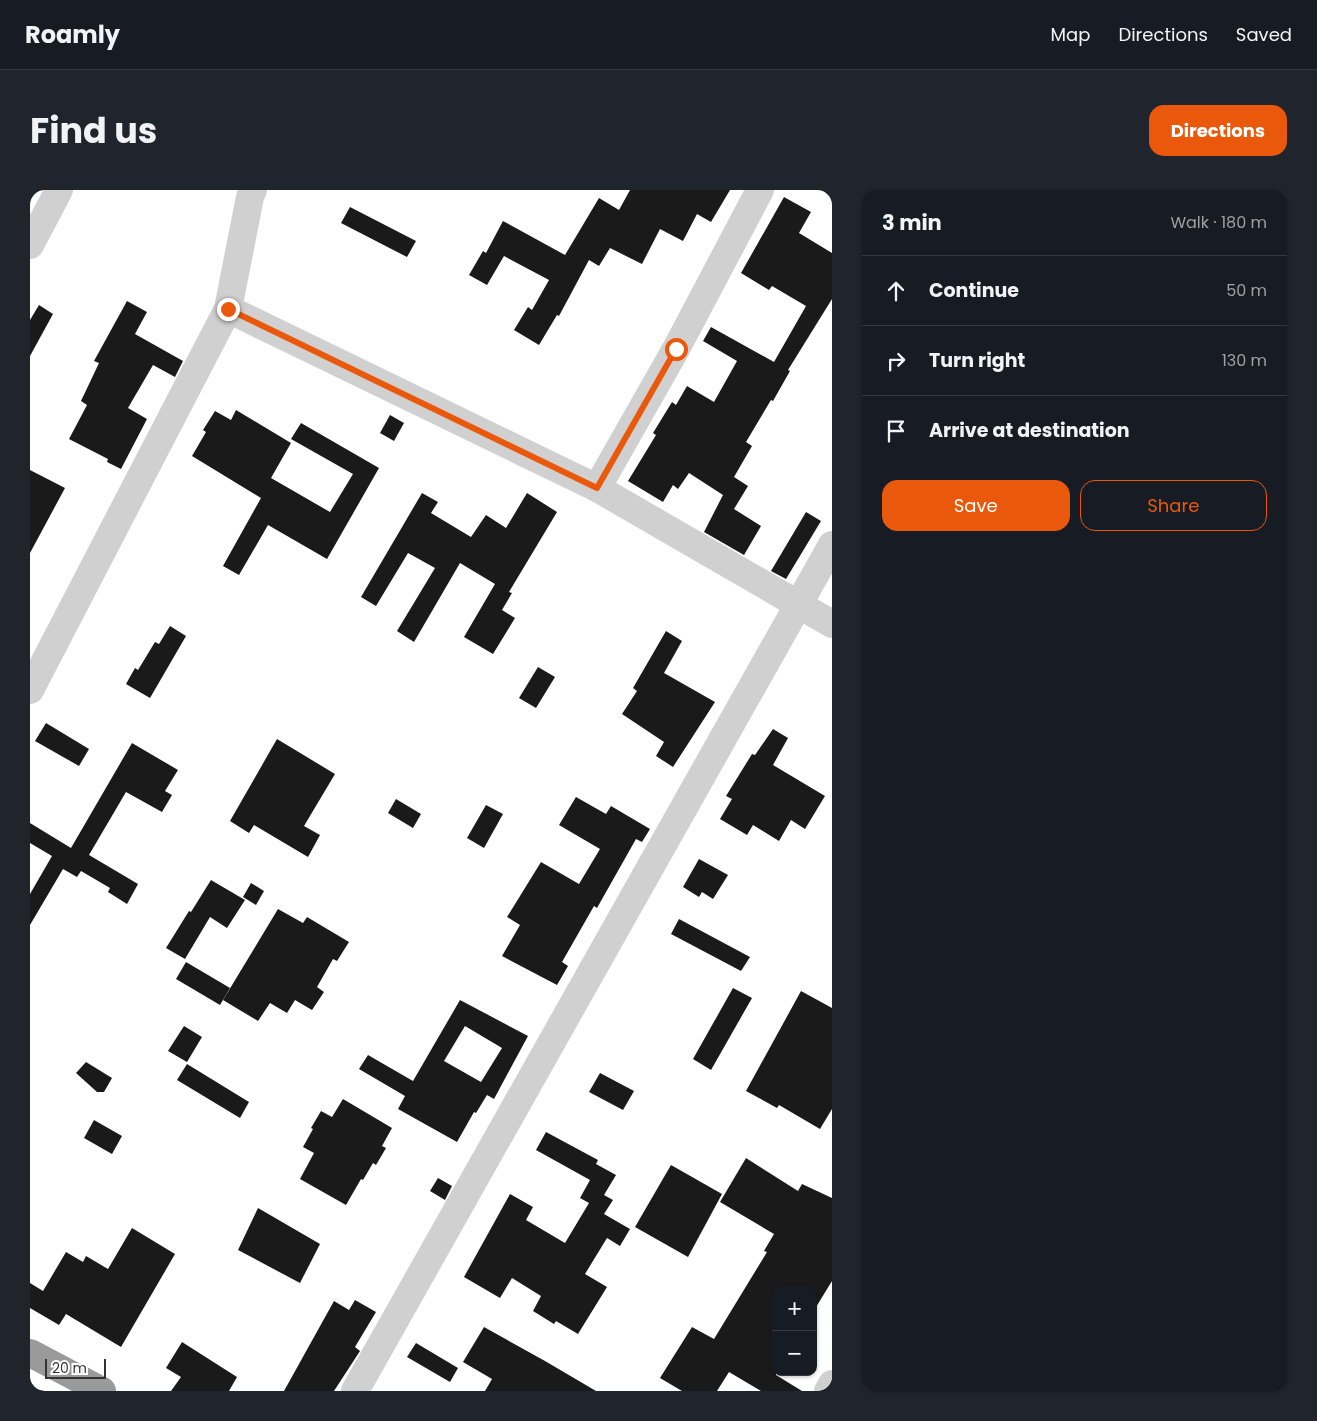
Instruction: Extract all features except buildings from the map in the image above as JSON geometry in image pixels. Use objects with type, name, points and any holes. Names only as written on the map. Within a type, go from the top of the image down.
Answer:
[{"type":"highway","points":[[30,1353],[102,1391]]},
{"type":"street","points":[[30,245],[59,190]]},
{"type":"street","points":[[30,690],[228,309],[253,190]]},
{"type":"street","points":[[597,488],[676,349],[760,190]]},
{"type":"street","points":[[228,309],[597,488],[832,624]]},
{"type":"street","points":[[356,1391],[832,545]]},
{"type":"street","points":[[828,1391],[832,1384]]},
{"type":"route","points":[[228,309],[597,488],[676,349]]}]
